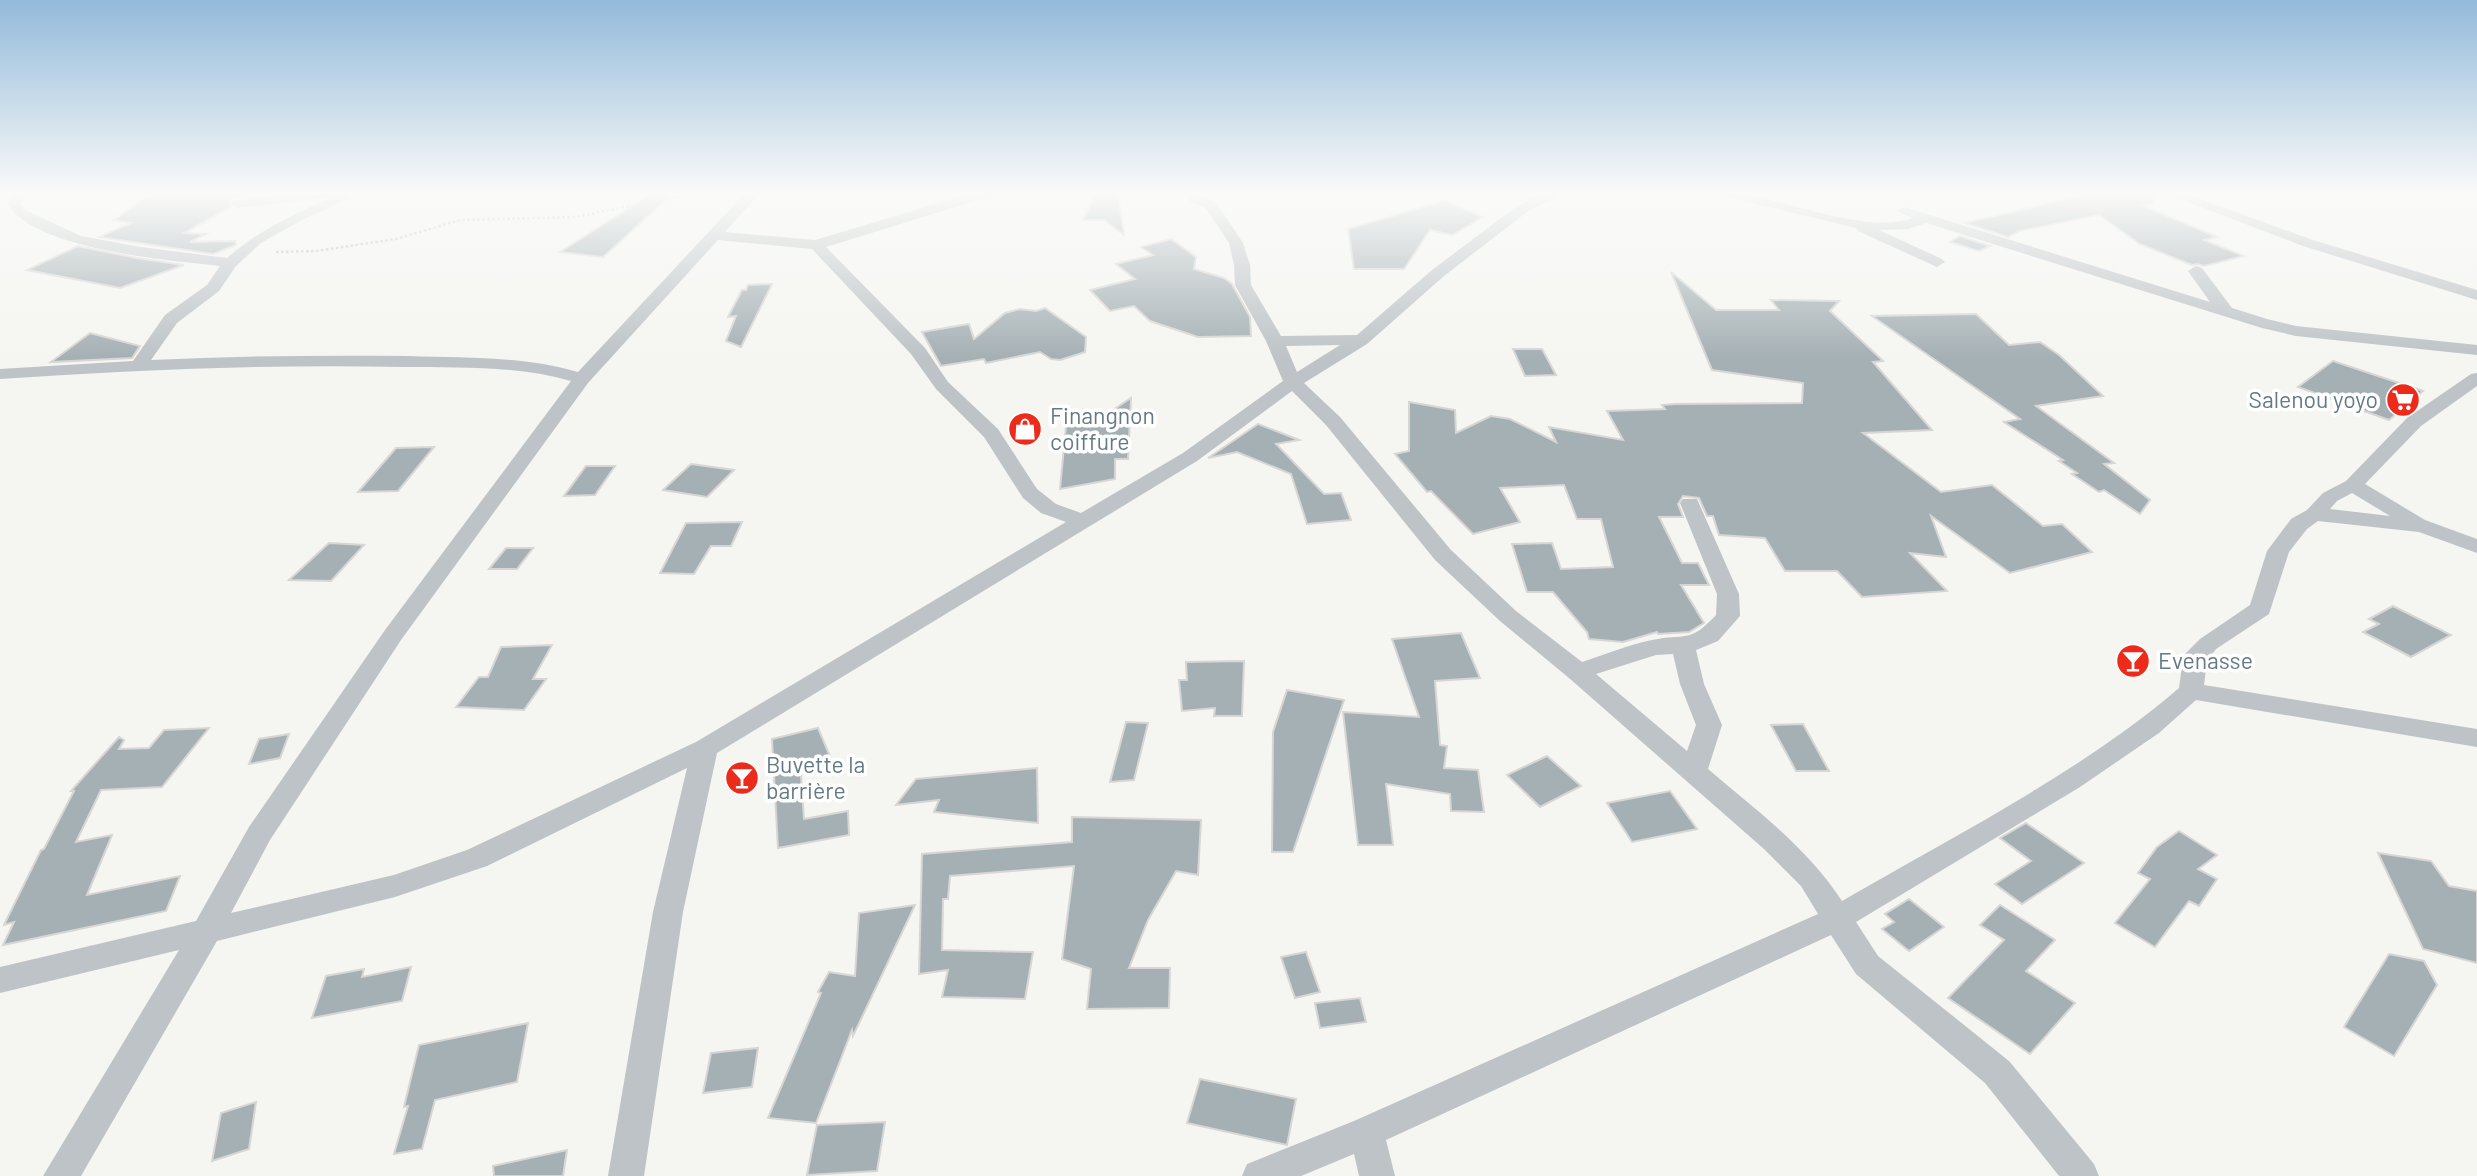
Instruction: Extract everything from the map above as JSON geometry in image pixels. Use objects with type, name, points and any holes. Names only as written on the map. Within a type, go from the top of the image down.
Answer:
[{"type":"street","points":[[129,248],[230,263]]},
{"type":"street","points":[[61,1176],[207,930],[259,834],[393,635],[582,379],[700,248]]},
{"type":"street","points":[[819,248],[861,288],[919,352],[926,368],[940,384],[990,432],[1036,500],[1052,511],[1087,521]]},
{"type":"street","points":[[1237,248],[1243,285],[1276,341],[1293,382],[1333,421],[1443,555],[1508,616],[1578,672],[1774,841],[1811,878],[1867,965],[1997,1072],[2081,1176]]},
{"type":"street","points":[[0,980],[395,886],[467,861],[705,748],[1190,457],[1293,382],[1362,340],[1438,273],[1471,248]]},
{"type":"street","points":[[1908,248],[1937,262]]},
{"type":"street","points":[[2021,248],[2227,313],[2295,331],[2477,350]]},
{"type":"street","points":[[2324,248],[2477,295]]},
{"type":"street","points":[[138,366],[171,319],[213,288],[230,263],[244,249]]},
{"type":"street","points":[[2196,271],[2227,313]]},
{"type":"street","points":[[1276,341],[1362,340]]},
{"type":"street","points":[[0,374],[296,360],[489,363],[550,368],[582,379]]},
{"type":"street","points":[[1260,1176],[1366,1132],[1836,919],[2070,780],[2150,727],[2191,691],[2195,659],[2208,644],[2261,609],[2278,551],[2299,524],[2315,514],[2330,498],[2353,485],[2414,422],[2477,379]]},
{"type":"street","points":[[2353,485],[2421,526],[2477,546]]},
{"type":"street","points":[[1578,672],[1654,647],[1683,646],[1710,636],[1728,616],[1728,594],[1689,503]]},
{"type":"street","points":[[2315,514],[2421,526]]},
{"type":"street","points":[[1683,646],[1692,684],[1709,725],[1693,772]]},
{"type":"street","points":[[2191,691],[2477,738]]},
{"type":"street","points":[[626,1176],[668,912],[705,748]]},
{"type":"street","points":[[1366,1132],[1377,1176]]},
{"type":"path","points":[[244,249],[316,251],[340,248]]},
{"type":"building","points":[[74,248],[184,265],[120,288],[27,270]]},
{"type":"building","points":[[172,248],[229,248],[213,254]]},
{"type":"building","points":[[566,248],[613,248],[603,257],[560,252]]},
{"type":"building","points":[[1142,248],[1183,248],[1196,257],[1194,269],[1224,278],[1232,284],[1250,317],[1251,336],[1198,337],[1150,321],[1134,306],[1110,311],[1090,290],[1135,279],[1116,264],[1153,255]]},
{"type":"building","points":[[1351,248],[1418,248],[1404,269],[1354,269]]},
{"type":"building","points":[[2150,248],[2224,248],[2244,256],[2204,266],[2192,265]]},
{"type":"building","points":[[1671,272],[1716,310],[1779,310],[1771,300],[1839,301],[1830,311],[1883,361],[1873,362],[1932,430],[1863,433],[1941,492],[1992,485],[2043,526],[2062,524],[2092,552],[2010,573],[1931,516],[1946,557],[1910,553],[1947,591],[1862,597],[1837,571],[1785,571],[1765,538],[1719,535],[1713,516],[1707,516],[1699,498],[1683,496],[1678,504],[1683,517],[1659,517],[1682,563],[1698,563],[1709,585],[1681,585],[1704,623],[1689,632],[1657,632],[1623,642],[1589,639],[1587,632],[1553,592],[1527,592],[1512,544],[1552,543],[1561,569],[1613,567],[1601,519],[1577,519],[1564,485],[1500,488],[1520,522],[1473,534],[1431,491],[1427,492],[1395,454],[1409,451],[1409,402],[1455,410],[1456,433],[1491,416],[1510,419],[1556,442],[1549,427],[1623,440],[1607,411],[1665,409],[1662,405],[1675,404],[1802,403],[1803,383],[1712,370]]},
{"type":"building","points":[[772,284],[741,347],[726,341],[736,316],[728,317],[742,290],[746,290],[748,285]]},
{"type":"building","points":[[1045,308],[1086,337],[1085,352],[1060,360],[1051,359],[1040,352],[986,363],[984,359],[941,366],[922,332],[969,324],[974,339],[1005,313],[1020,309],[1036,311]]},
{"type":"building","points":[[1976,314],[2009,345],[2040,342],[2059,355],[2103,396],[2036,406],[2114,463],[2104,464],[2150,500],[2140,514],[2104,490],[2099,492],[2072,474],[2077,473],[2059,461],[2063,460],[2004,422],[2020,419],[1872,316]]},
{"type":"building","points":[[90,333],[140,346],[132,358],[51,362]]},
{"type":"building","points":[[1513,349],[1542,349],[1556,375],[1525,376]]},
{"type":"building","points":[[2333,361],[2423,391],[2389,420],[2298,387]]},
{"type":"building","points":[[1131,398],[1128,459],[1115,459],[1115,479],[1060,489],[1067,416],[1110,412]]},
{"type":"building","points":[[1258,424],[1299,440],[1276,444],[1324,494],[1341,493],[1351,520],[1307,524],[1291,474],[1237,452],[1208,458]]},
{"type":"building","points":[[434,447],[398,491],[358,492],[396,448]]},
{"type":"building","points":[[691,464],[734,470],[707,497],[663,490]]},
{"type":"building","points":[[586,466],[615,466],[595,495],[564,496]]},
{"type":"building","points":[[742,522],[731,546],[711,546],[694,574],[660,573],[686,523]]},
{"type":"building","points":[[329,543],[364,545],[331,581],[289,580]]},
{"type":"building","points":[[506,548],[533,548],[517,569],[489,569]]},
{"type":"building","points":[[2393,606],[2451,635],[2411,657],[2363,632],[2379,624],[2369,619]]},
{"type":"building","points":[[1461,633],[1480,678],[1435,681],[1440,745],[1447,746],[1444,768],[1478,770],[1484,812],[1451,811],[1450,794],[1386,784],[1393,845],[1358,845],[1343,712],[1419,717],[1392,639]]},
{"type":"building","points":[[552,645],[533,679],[546,679],[524,710],[456,707],[479,677],[488,677],[501,647]]},
{"type":"building","points":[[1244,661],[1242,716],[1214,716],[1215,708],[1182,711],[1179,680],[1187,680],[1186,662]]},
{"type":"building","points":[[1287,690],[1344,700],[1293,852],[1272,852],[1273,732]]},
{"type":"building","points":[[1126,722],[1148,723],[1134,780],[1110,782]]},
{"type":"building","points":[[1803,724],[1829,771],[1796,771],[1771,725]]},
{"type":"building","points":[[209,728],[162,787],[101,790],[76,842],[112,835],[87,895],[180,876],[166,911],[3,945],[14,922],[4,925],[74,791],[71,791],[119,737],[124,740],[119,749],[149,748],[164,730]]},
{"type":"building","points":[[818,728],[832,761],[800,761],[804,819],[848,811],[849,835],[778,848],[772,739]]},
{"type":"building","points":[[289,734],[280,758],[249,764],[259,739]]},
{"type":"building","points":[[1547,756],[1581,786],[1540,807],[1507,775]]},
{"type":"building","points":[[1037,768],[1038,823],[934,812],[939,800],[896,805],[916,779]]},
{"type":"building","points":[[1670,791],[1697,829],[1632,842],[1607,803]]},
{"type":"building","points":[[1072,817],[1201,820],[1198,875],[1176,871],[1148,920],[1129,968],[1170,968],[1169,1008],[1087,1009],[1091,969],[1062,959],[1074,866],[950,876],[948,899],[943,899],[942,950],[1033,952],[1025,999],[942,997],[948,970],[919,974],[922,854],[1072,842]]},
{"type":"building","points":[[2026,823],[2084,863],[2022,904],[1995,884],[2031,861],[2000,838]]},
{"type":"building","points":[[2179,831],[2217,855],[2198,869],[2217,879],[2199,906],[2189,901],[2155,947],[2115,923],[2150,879],[2138,873],[2157,847]]},
{"type":"building","points":[[2378,853],[2431,861],[2449,886],[2477,891],[2477,963],[2423,949]]},
{"type":"building","points":[[1909,899],[1944,927],[1909,951],[1882,929],[1894,922],[1885,914]]},
{"type":"building","points":[[915,905],[853,1036],[852,1030],[816,1123],[768,1118],[821,993],[818,992],[829,972],[855,976],[859,913]]},
{"type":"building","points":[[2000,905],[2055,940],[2026,971],[2075,1003],[2030,1054],[1948,998],[2004,940],[1980,925]]},
{"type":"building","points":[[1306,952],[1320,992],[1295,998],[1281,957]]},
{"type":"building","points":[[2389,954],[2424,961],[2437,985],[2394,1056],[2344,1027]]},
{"type":"building","points":[[411,967],[402,1001],[312,1018],[326,976],[364,969],[362,977]]},
{"type":"building","points":[[1360,998],[1366,1022],[1320,1028],[1315,1003]]},
{"type":"building","points":[[528,1023],[517,1082],[435,1100],[422,1149],[394,1154],[408,1106],[404,1107],[419,1045]]},
{"type":"building","points":[[758,1048],[752,1087],[703,1093],[711,1053]]},
{"type":"building","points":[[1200,1079],[1296,1099],[1287,1145],[1187,1123]]},
{"type":"building","points":[[256,1102],[249,1149],[212,1161],[221,1113]]},
{"type":"building","points":[[885,1122],[877,1171],[807,1175],[817,1125]]},
{"type":"building","points":[[567,1150],[563,1176],[494,1176],[493,1166]]},
{"type":"place","name":"Salenou yoyo","points":[[2403,400]]},
{"type":"place","name":"Finangnon coiffure","points":[[1025,429]]},
{"type":"place","name":"Evenasse","points":[[2133,661]]},
{"type":"place","name":"Buvette la barrière","points":[[742,778]]}]
